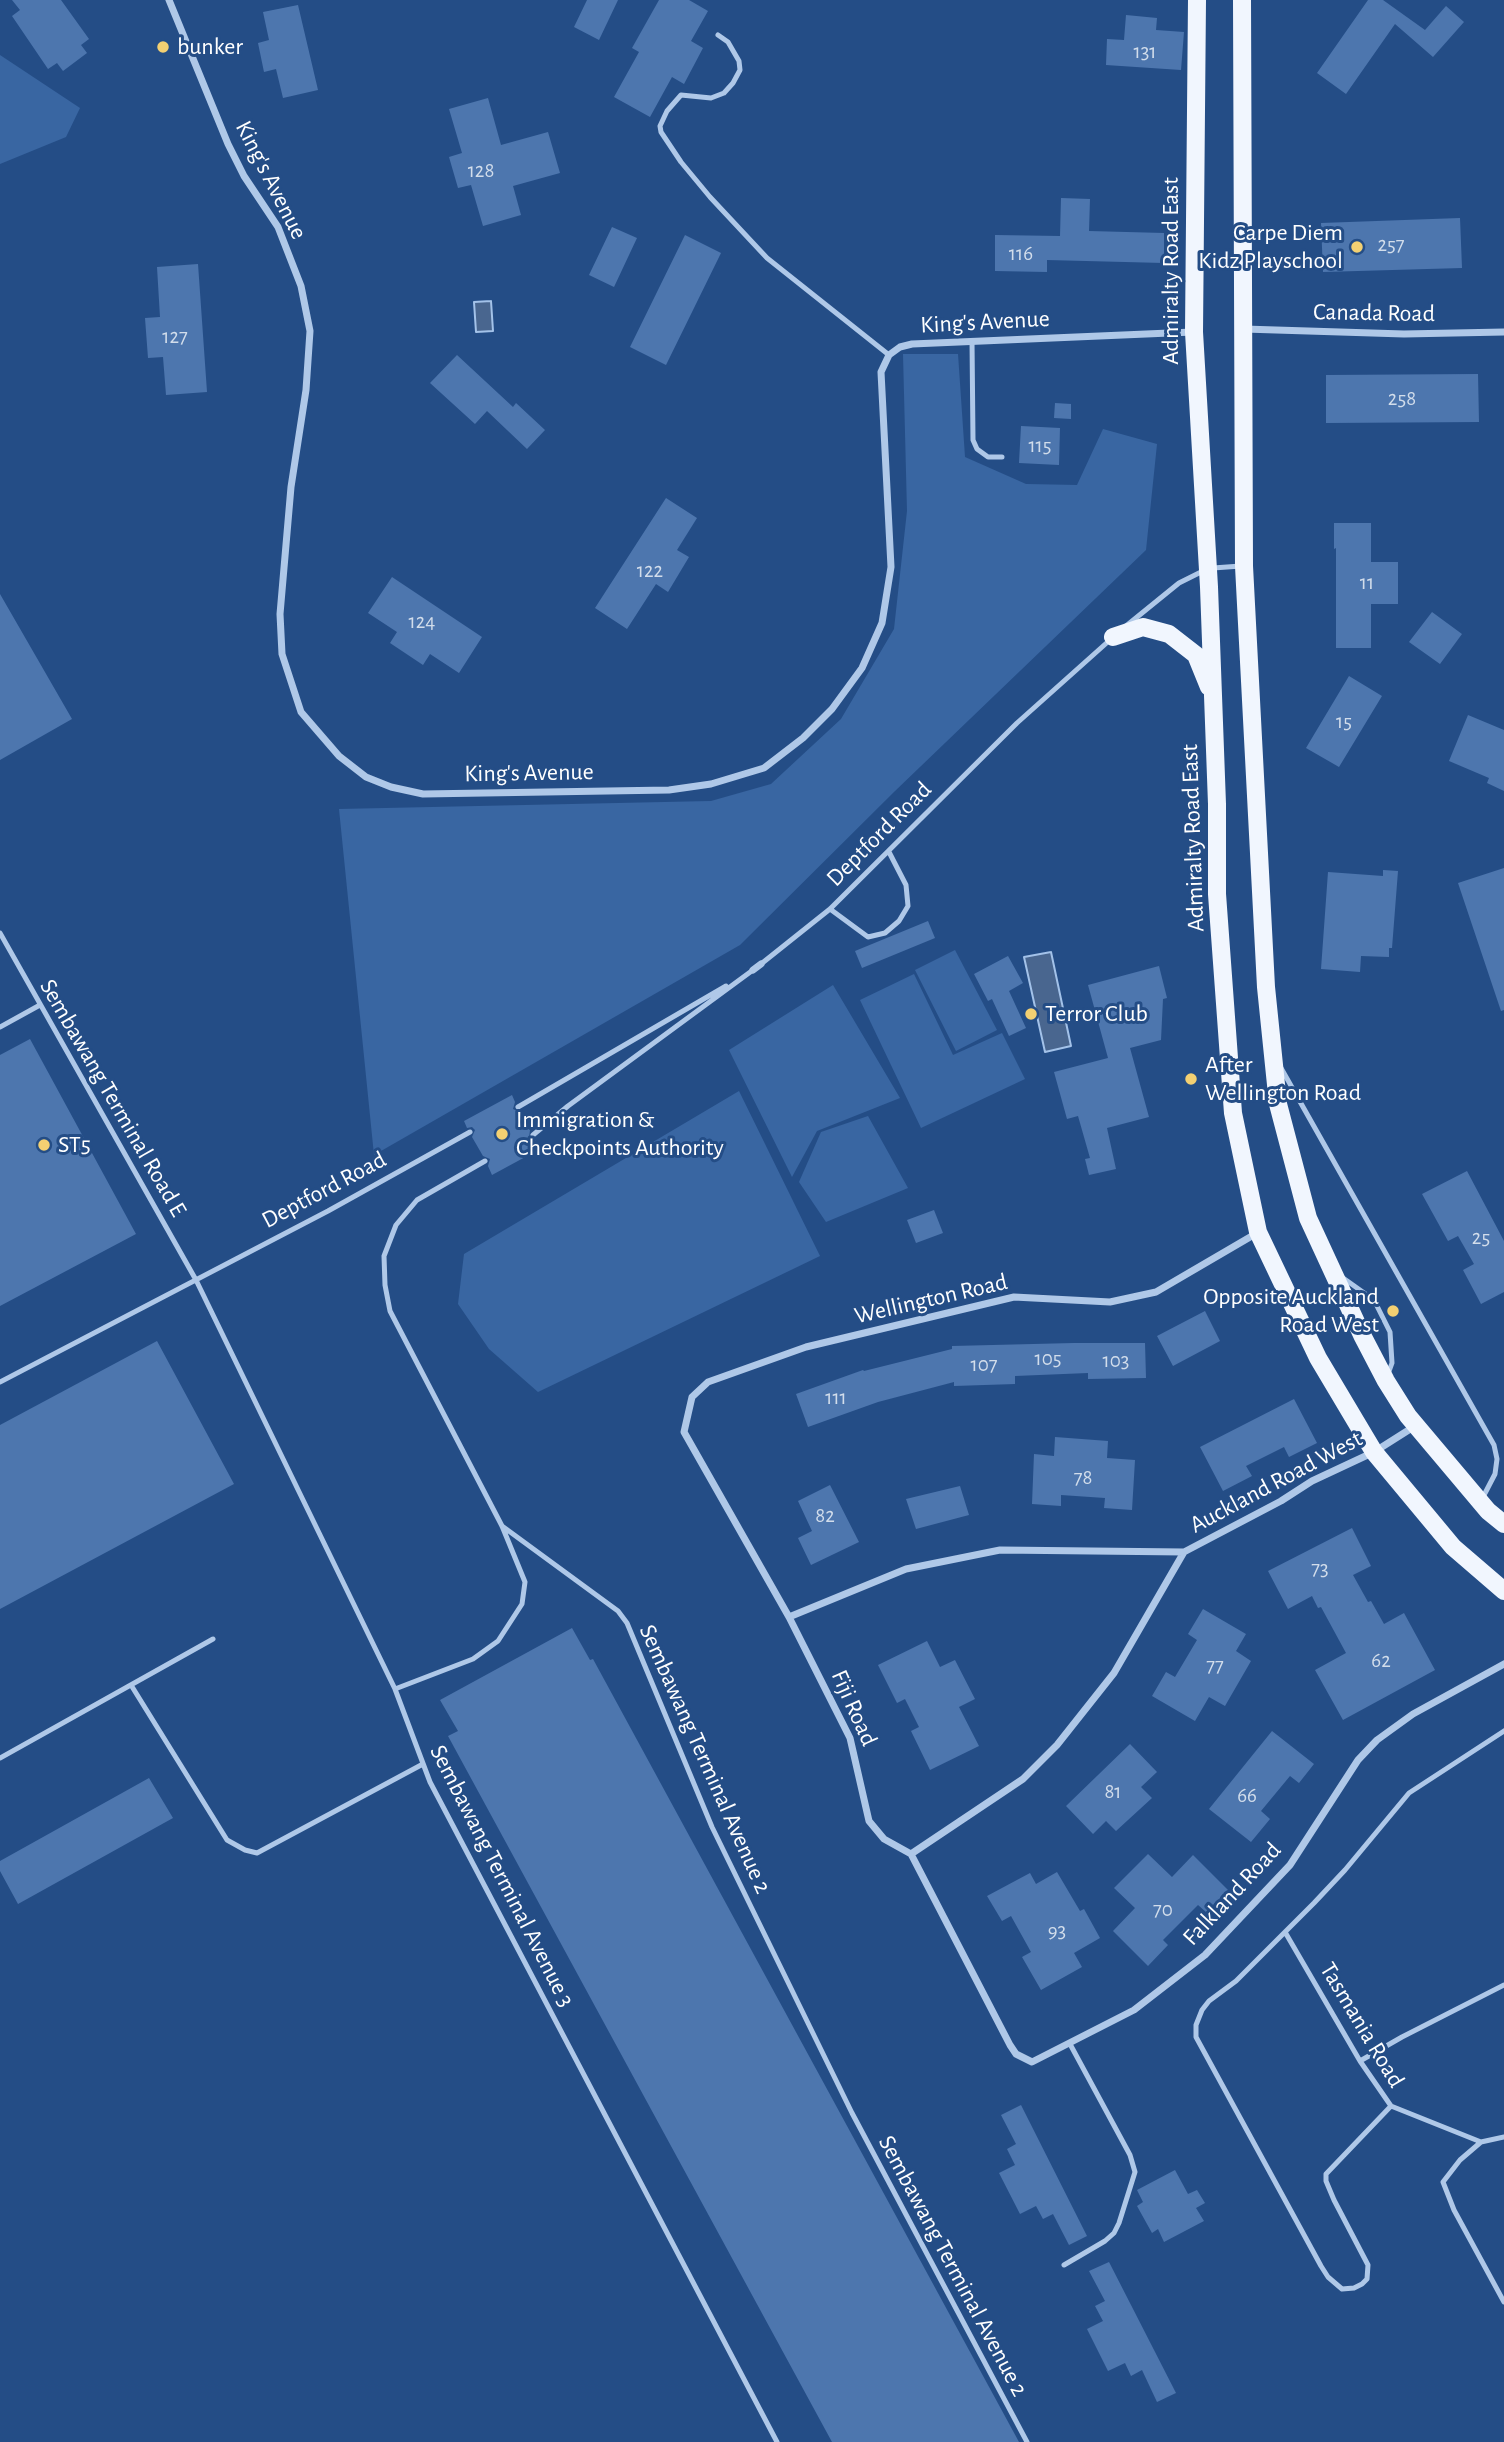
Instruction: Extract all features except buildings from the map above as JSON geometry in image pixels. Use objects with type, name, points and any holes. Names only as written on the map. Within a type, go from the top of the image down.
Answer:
[{"type":"main road","name":"Admiralty Road East","points":[[1197,0],[1194,332],[1209,569],[1217,894],[1233,1113],[1258,1232],[1318,1358],[1374,1452],[1453,1547],[1504,1591]]},
{"type":"main road","points":[[1242,0],[1244,566],[1265,987],[1275,1056],[1278,1104],[1308,1219],[1386,1381],[1416,1425],[1480,1502],[1504,1524]]},
{"type":"main road","points":[[1113,637],[1143,627],[1169,634],[1196,655],[1214,700]]},
{"type":"street","name":"King's Avenue","points":[[169,0],[228,144],[244,176],[278,227],[301,286],[310,331],[306,390],[290,487],[280,614],[282,654],[301,712],[339,756],[366,777],[391,787],[423,794],[670,790],[711,784],[764,768],[803,738],[832,709],[862,668],[882,623],[891,567],[881,372],[890,355],[900,347],[912,344],[1194,332]]},
{"type":"street","name":"Canada Road","points":[[1243,329],[1404,334],[1504,332]]},
{"type":"street","name":"Deptford Road","points":[[753,970],[761,964]]},
{"type":"street","name":"Wellington Road","points":[[692,1397],[708,1382],[806,1347],[1014,1297],[1110,1303],[1156,1292],[1258,1232]]},
{"type":"street","name":"Fiji Road","points":[[692,1397],[684,1432],[789,1617],[850,1738],[869,1821],[884,1839],[911,1854]]},
{"type":"street","name":"Auckland Road West","points":[[911,1854],[1023,1779],[1058,1745],[1114,1673],[1184,1552],[1281,1502],[1312,1482],[1374,1452],[1416,1425]]},
{"type":"street","points":[[789,1617],[906,1569],[1000,1550],[1184,1552]]},
{"type":"street","name":"Falkland Road","points":[[911,1854],[1010,2045],[1024,2060],[1041,2060],[1134,2010],[1205,1955],[1290,1865],[1358,1760],[1377,1740],[1413,1714],[1504,1664]]},
{"type":"lane","points":[[718,35],[728,42],[739,61],[740,71],[733,83],[724,93],[711,98],[681,94],[667,111],[660,126],[661,132],[710,197],[767,258],[890,355]]},
{"type":"lane","points":[[972,341],[973,440],[977,449],[988,457],[1002,457]]},
{"type":"lane","name":"Deptford Road","points":[[761,964],[830,909],[1017,723],[1113,637],[1179,583],[1209,569],[1244,566]]},
{"type":"lane","points":[[830,909],[868,937],[886,933],[908,906],[906,886],[889,852]]},
{"type":"lane","name":"Sembawang Terminal Road E","points":[[0,933],[196,1280]]},
{"type":"lane","points":[[533,1135],[568,1106],[753,970]]},
{"type":"lane","name":"Deptford Road","points":[[518,1107],[753,970]]},
{"type":"lane","points":[[0,1027],[40,1005]]},
{"type":"lane","points":[[1275,1056],[1494,1445],[1497,1459],[1495,1475],[1480,1502]]},
{"type":"lane","name":"Deptford Road","points":[[0,1382],[328,1211],[470,1132]]},
{"type":"lane","name":"Sembawang Terminal Avenue 2","points":[[485,1160],[417,1200],[396,1225],[384,1256],[385,1285],[390,1311],[502,1526],[618,1611],[627,1623],[712,1827],[828,2064],[1027,2442]]},
{"type":"lane","points":[[1332,1271],[1374,1300],[1390,1332],[1392,1363],[1386,1381]]},
{"type":"lane","name":"Sembawang Terminal Avenue 3","points":[[196,1280],[395,1689],[430,1782],[777,2442]]},
{"type":"lane","points":[[395,1689],[473,1659],[498,1641],[522,1604],[525,1582],[502,1526]]},
{"type":"lane","points":[[0,1758],[213,1639]]},
{"type":"lane","points":[[131,1685],[227,1840],[245,1850],[257,1853],[423,1763]]},
{"type":"lane","points":[[1391,2106],[1326,2174],[1334,2200],[1368,2265],[1367,2278],[1362,2284],[1354,2288],[1342,2288],[1328,2277],[1321,2266],[1196,2037],[1196,2025],[1209,2001],[1236,1981],[1345,1870],[1409,1793],[1504,1731]]},
{"type":"lane","name":"Tasmania Road","points":[[1285,1932],[1360,2061],[1391,2106],[1481,2142]]},
{"type":"lane","points":[[1360,2061],[1504,1985]]},
{"type":"lane","points":[[1064,2265],[1114,2233],[1135,2172],[1130,2155],[1070,2044]]},
{"type":"lane","points":[[1504,2137],[1481,2142],[1460,2160],[1443,2182],[1454,2210],[1504,2302]]},
{"type":"shaded area","points":[[0,55],[80,108],[66,137],[0,164]]},
{"type":"shaded area","points":[[491,301],[493,331],[476,332],[474,302]]},
{"type":"shaded area","points":[[903,354],[958,354],[965,457],[1026,484],[1077,485],[1103,429],[1157,444],[1146,550],[895,791],[740,945],[374,1155],[339,809],[711,801],[771,784],[841,719],[894,629],[907,511]]},
{"type":"shaded area","points":[[955,950],[997,1030],[956,1051],[915,970]]},
{"type":"shaded area","points":[[1051,952],[1071,1046],[1045,1052],[1024,957]]},
{"type":"shaded area","points":[[914,974],[953,1055],[1002,1033],[1025,1079],[921,1128],[860,1000]]},
{"type":"shaded area","points":[[833,985],[900,1098],[817,1131],[792,1177],[729,1050]]},
{"type":"shaded area","points":[[739,1091],[820,1256],[538,1392],[489,1349],[458,1304],[464,1254]]},
{"type":"shaded area","points":[[868,1116],[908,1188],[826,1222],[799,1182],[821,1132]]},
{"type":"place","name":"bunker","points":[[163,47]]},
{"type":"place","name":"Carpe Diem Kidz Playschool","points":[[1357,247]]},
{"type":"place","name":"Terror Club","points":[[1031,1014]]},
{"type":"place","name":"After Wellington Road","points":[[1191,1079]]},
{"type":"place","name":"Immigration & Checkpoints Authority","points":[[502,1134]]},
{"type":"place","name":"ST5","points":[[44,1145]]},
{"type":"place","name":"Opposite Auckland Road West","points":[[1393,1311]]}]
